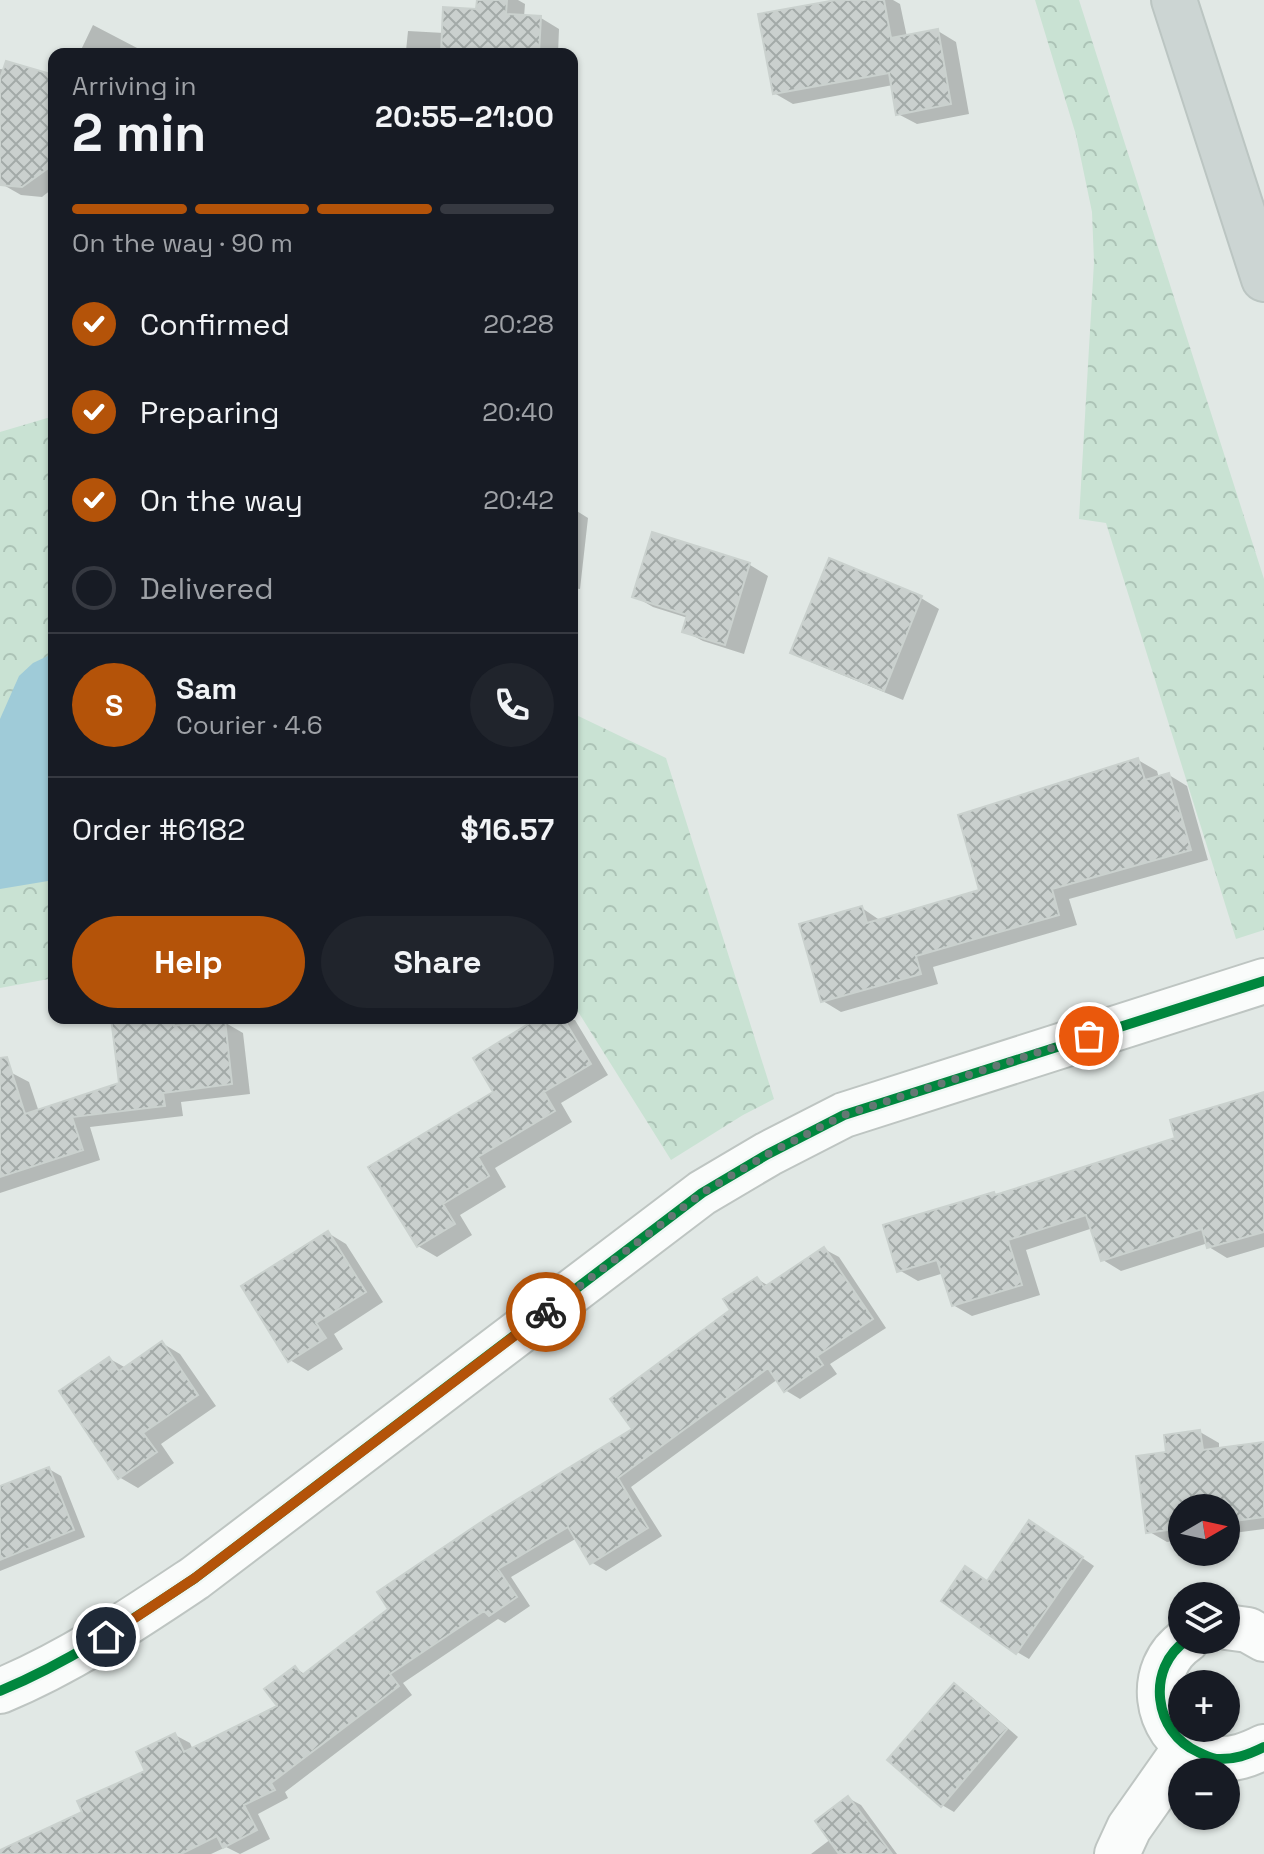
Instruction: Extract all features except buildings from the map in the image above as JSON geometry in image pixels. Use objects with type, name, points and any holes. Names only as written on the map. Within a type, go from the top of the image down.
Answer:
[{"type":"main road","points":[[1174,0],[1264,279]]},
{"type":"street","points":[[0,1691],[32,1678],[106,1637],[195,1578],[702,1193],[768,1154],[844,1115],[1264,981]]},
{"type":"street","points":[[1240,1629],[1264,1639]]},
{"type":"street","points":[[1173,1654],[1165,1665],[1159,1689],[1161,1710],[1170,1730],[1186,1747],[1213,1759],[1243,1757],[1264,1747]]},
{"type":"street","points":[[1117,1854],[1129,1828],[1186,1747]]},
{"type":"green space","points":[[1035,0],[1079,0],[1264,579],[1264,930],[1236,939],[1106,523],[1079,519],[1094,262],[1092,212],[1076,135]]},
{"type":"green space","points":[[48,418],[48,979],[0,988],[0,432]]},
{"type":"green space","points":[[578,716],[666,758],[774,1099],[671,1160],[578,1012]]},
{"type":"water","points":[[48,656],[48,881],[0,889],[0,719],[19,676],[33,663]]},
{"type":"cycle path","points":[[0,1691],[76,1654],[195,1578],[702,1193],[768,1154],[844,1115],[1264,981]]},
{"type":"cycle path","points":[[1173,1654],[1160,1683],[1160,1699],[1164,1716],[1183,1743],[1216,1759],[1229,1759],[1264,1747]]},
{"type":"way so far","points":[[546,1312],[702,1193],[768,1154],[844,1115],[1089,1036]]},
{"type":"route","points":[[106,1637],[195,1578],[546,1312]]}]
